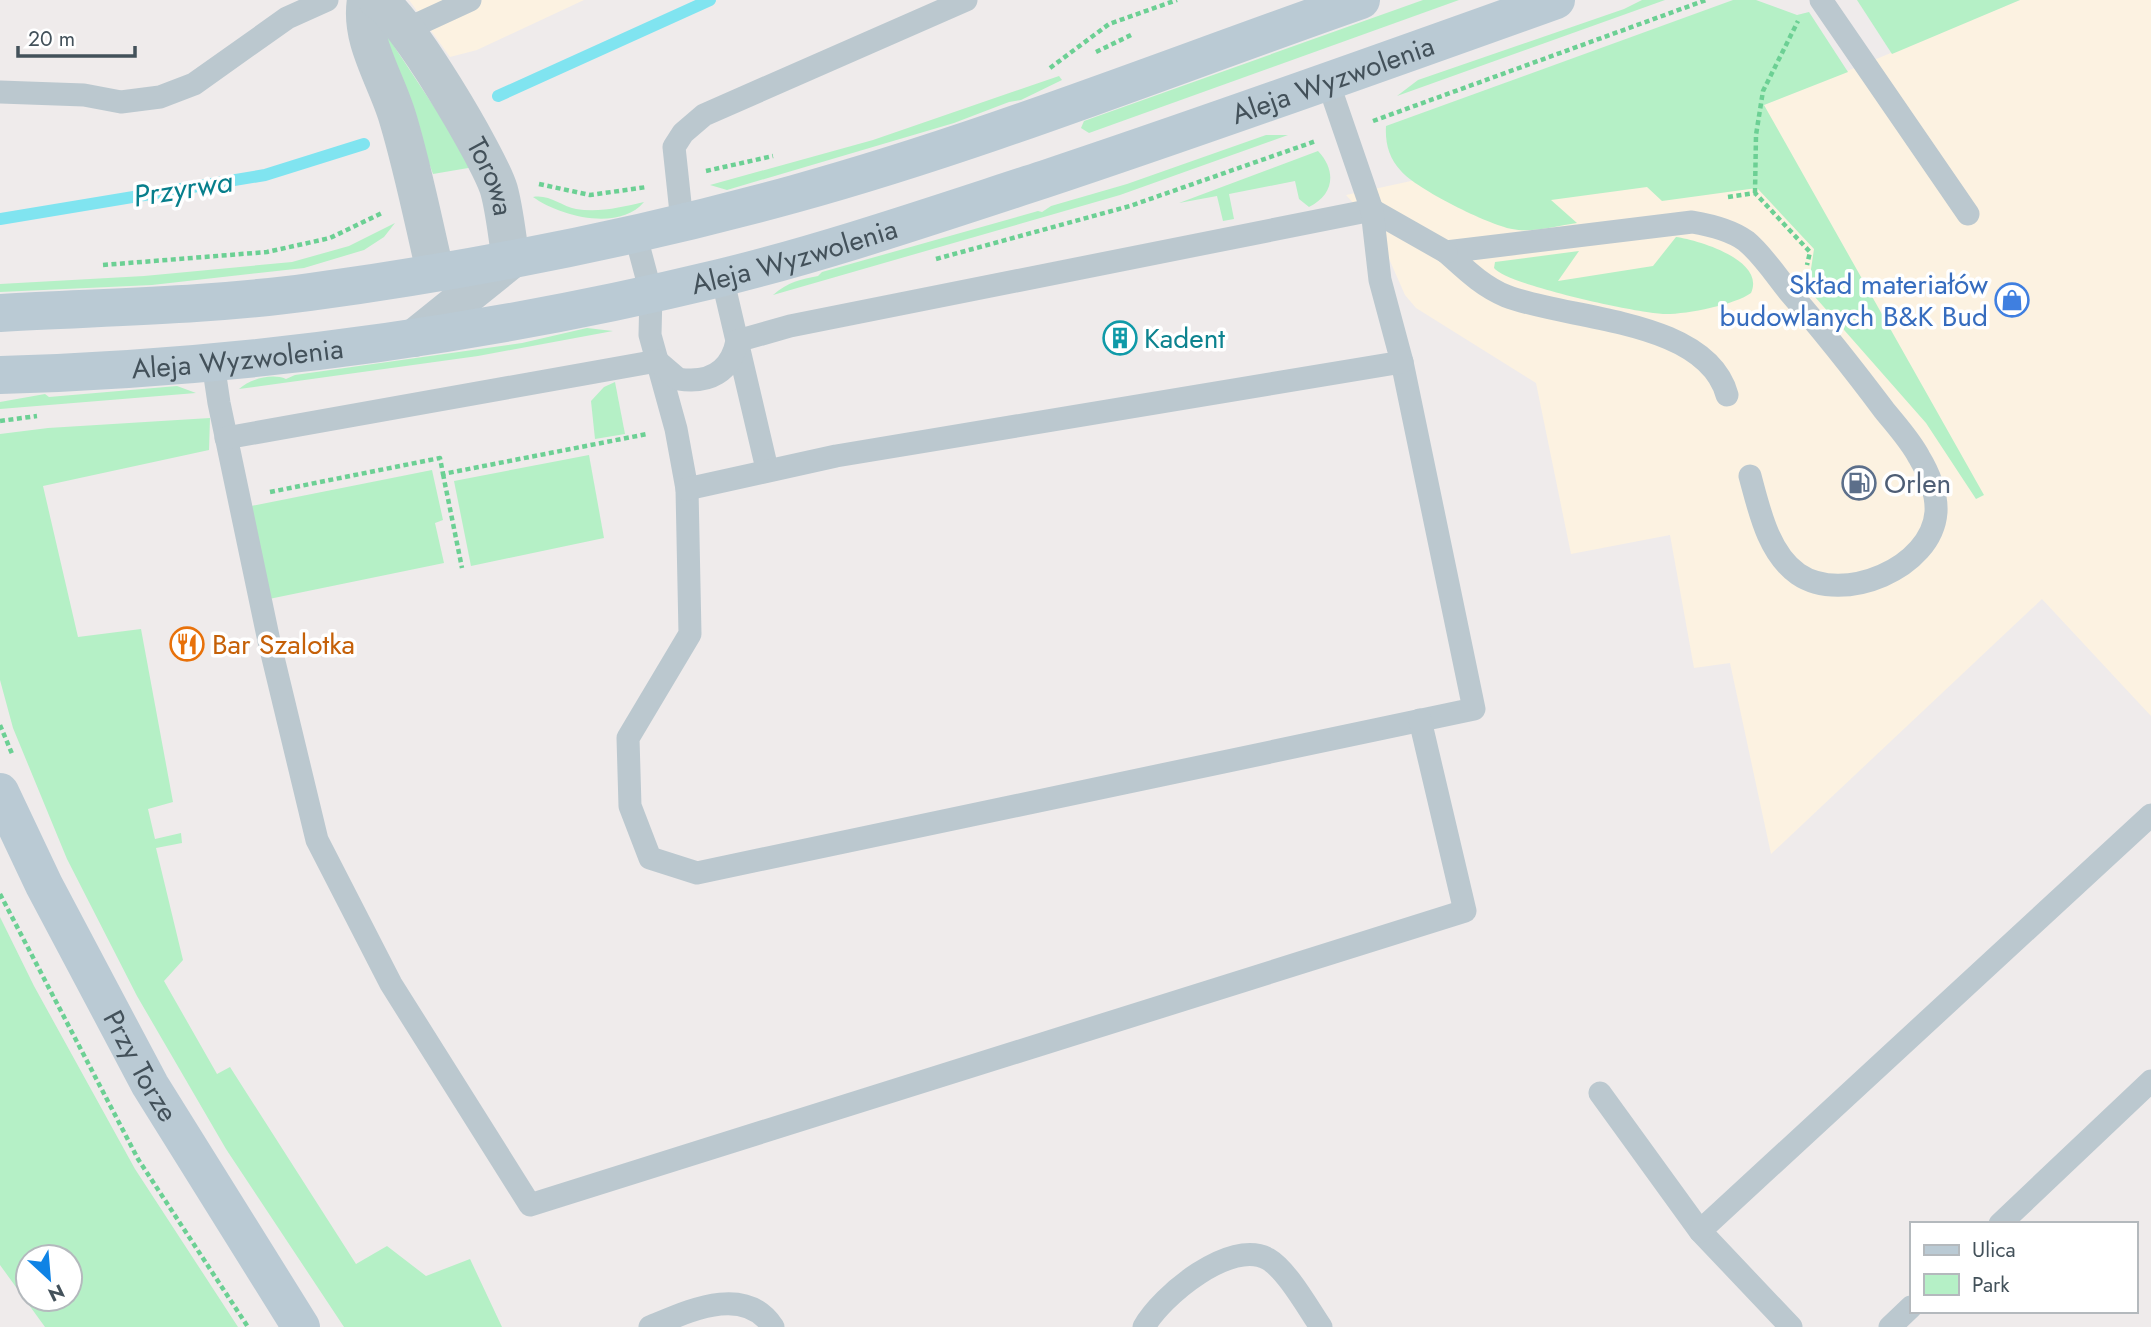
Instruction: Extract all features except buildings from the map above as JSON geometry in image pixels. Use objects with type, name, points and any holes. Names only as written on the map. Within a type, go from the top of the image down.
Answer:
[{"type":"main road","name":"Aleja Wyzwolenia","points":[[0,313],[308,292],[511,260],[635,233],[908,161],[1304,9],[1361,0]]},
{"type":"main road","name":"Aleja Wyzwolenia","points":[[0,376],[145,370],[414,338],[722,277],[886,232],[1328,82],[1556,0]]},
{"type":"main road","name":"Przy Torze","points":[[0,792],[55,908],[150,1085],[301,1327]]},
{"type":"street","points":[[366,0],[364,13],[367,35],[397,114],[435,271]]},
{"type":"street","name":"Torowa","points":[[377,0],[385,4],[405,30],[446,92],[498,188],[511,260]]},
{"type":"street","points":[[414,338],[511,260]]},
{"type":"lane","points":[[0,92],[84,95],[121,102],[160,97],[194,84],[287,18],[327,0]]},
{"type":"lane","points":[[405,30],[470,0]]},
{"type":"lane","points":[[682,222],[674,147],[683,133],[704,115],[966,0]]},
{"type":"lane","points":[[1821,0],[1968,215]]},
{"type":"lane","points":[[635,233],[651,293],[650,335],[676,429],[687,489],[690,634],[628,738],[630,806],[650,858],[697,873],[1474,709],[1402,362],[1380,280],[1372,210],[1328,82]]},
{"type":"lane","points":[[737,341],[790,326],[1372,210],[1446,251],[1474,278],[1505,296],[1532,304],[1616,320],[1682,347],[1706,361],[1723,383],[1727,396]]},
{"type":"lane","points":[[1446,251],[1692,222],[1716,227],[1746,241],[1839,349],[1920,457],[1933,488],[1936,512],[1932,533],[1893,571],[1865,583],[1840,586],[1813,583],[1796,573],[1781,556],[1763,522],[1749,476]]},
{"type":"lane","points":[[722,277],[767,469]]},
{"type":"lane","points":[[657,360],[678,379],[706,380],[728,366],[737,341]]},
{"type":"lane","points":[[226,438],[657,360]]},
{"type":"lane","points":[[687,489],[767,469],[1402,362]]},
{"type":"lane","points":[[213,363],[239,499],[317,840],[391,984],[530,1205],[1465,911],[1420,720]]},
{"type":"lane","points":[[1700,1231],[2151,816]]},
{"type":"lane","points":[[2002,1222],[2151,1081]]},
{"type":"lane","points":[[1600,1093],[1700,1231],[1791,1327]]},
{"type":"lane","points":[[1144,1327],[1163,1300],[1199,1273],[1218,1263],[1245,1255],[1266,1258],[1279,1268],[1321,1327]]},
{"type":"lane","points":[[650,1327],[710,1304],[749,1306],[774,1327]]},
{"type":"lane","points":[[1890,1327],[1910,1308]]},
{"type":"path","points":[[1047,71],[1109,24],[1177,0]]},
{"type":"path","points":[[1755,193],[1756,135],[1763,90],[1801,15]]},
{"type":"path","points":[[534,183],[590,195],[630,191],[777,155]]},
{"type":"path","points":[[89,267],[267,252],[330,238],[391,208]]},
{"type":"path","points":[[443,474],[676,429]]},
{"type":"path","points":[[239,499],[440,458],[462,568]]},
{"type":"shaded area","points":[[409,0],[584,0],[477,50],[450,57]]},
{"type":"shaded area","points":[[2020,0],[2151,0],[2151,716],[2042,599],[1771,854],[1730,663],[1694,668],[1670,535],[1571,554],[1536,383],[1416,308],[1405,295],[1375,227],[1346,195],[1764,105]]},
{"type":"green space","points":[[1423,0],[1459,0],[1089,133],[1081,128],[1084,121]]},
{"type":"green space","points":[[1642,0],[1665,0],[1397,96],[1418,80],[1624,9]]},
{"type":"green space","points":[[1733,0],[1756,0],[1797,15],[1809,12],[1848,72],[1764,105],[1984,495],[1976,499],[1926,423],[1808,289],[1814,249],[1757,188],[1662,201],[1647,187],[1551,200],[1577,223],[1520,230],[1487,221],[1421,187],[1401,171],[1391,156],[1386,126]]},
{"type":"green space","points":[[1857,0],[2020,0],[1892,54]]},
{"type":"green space","points":[[376,19],[474,167],[433,174]]},
{"type":"green space","points":[[1059,76],[1062,80],[1021,100],[954,123],[727,190],[710,185],[873,140]]},
{"type":"green space","points":[[1266,135],[1288,135],[1120,195],[773,295],[789,284],[818,276],[822,272],[1042,212],[1051,206],[1127,184]]},
{"type":"green space","points":[[1318,151],[1328,167],[1330,182],[1324,196],[1309,207],[1299,199],[1295,181],[1229,194],[1234,219],[1223,221],[1217,196],[1179,203]]},
{"type":"green space","points":[[533,197],[544,197],[571,208],[585,210],[610,209],[644,202],[620,217],[605,219],[573,215]]},
{"type":"green space","points":[[395,223],[384,237],[364,250],[304,268],[152,285],[0,292],[0,284],[144,276],[292,262],[349,246]]},
{"type":"green space","points":[[1676,237],[1713,247],[1740,262],[1749,271],[1753,281],[1751,293],[1708,308],[1663,314],[1546,290],[1504,275],[1494,268],[1495,262],[1579,251],[1558,281],[1653,266]]},
{"type":"green space","points":[[587,328],[613,331],[478,356],[239,389],[261,378],[286,379],[295,375],[522,343]]},
{"type":"green space","points":[[615,382],[625,434],[595,439],[591,401],[604,387]]},
{"type":"green space","points":[[177,386],[196,393],[0,409],[0,402],[45,394],[49,397]]},
{"type":"green space","points":[[210,418],[209,450],[43,486],[78,637],[141,629],[173,802],[148,809],[155,839],[181,833],[182,843],[156,848],[183,960],[164,981],[217,1074],[230,1067],[356,1264],[387,1246],[426,1276],[470,1259],[502,1327],[344,1327],[226,1149],[137,996],[67,859],[13,728],[0,680],[0,434],[48,428]]},
{"type":"green space","points":[[589,455],[604,538],[471,566],[454,481]]},
{"type":"green space","points":[[432,470],[443,520],[435,523],[444,563],[269,599],[251,506]]},
{"type":"green space","points":[[0,917],[34,986],[135,1169],[238,1327],[45,1327],[35,1313],[84,1313],[84,1243],[14,1243],[14,1284],[0,1265]]},
{"type":"waterway","name":"Przyrwa","points":[[498,96],[710,0]]},
{"type":"waterway","name":"Przyrwa","points":[[0,219],[265,175],[364,144]]},
{"type":"place","name":"Skład materiałów budowlanych B&K Bud","points":[[2012,300]]},
{"type":"place","name":"Kadent","points":[[1120,338]]},
{"type":"place","name":"Orlen","points":[[1859,483]]},
{"type":"place","name":"Bar Szalotka","points":[[187,644]]}]
